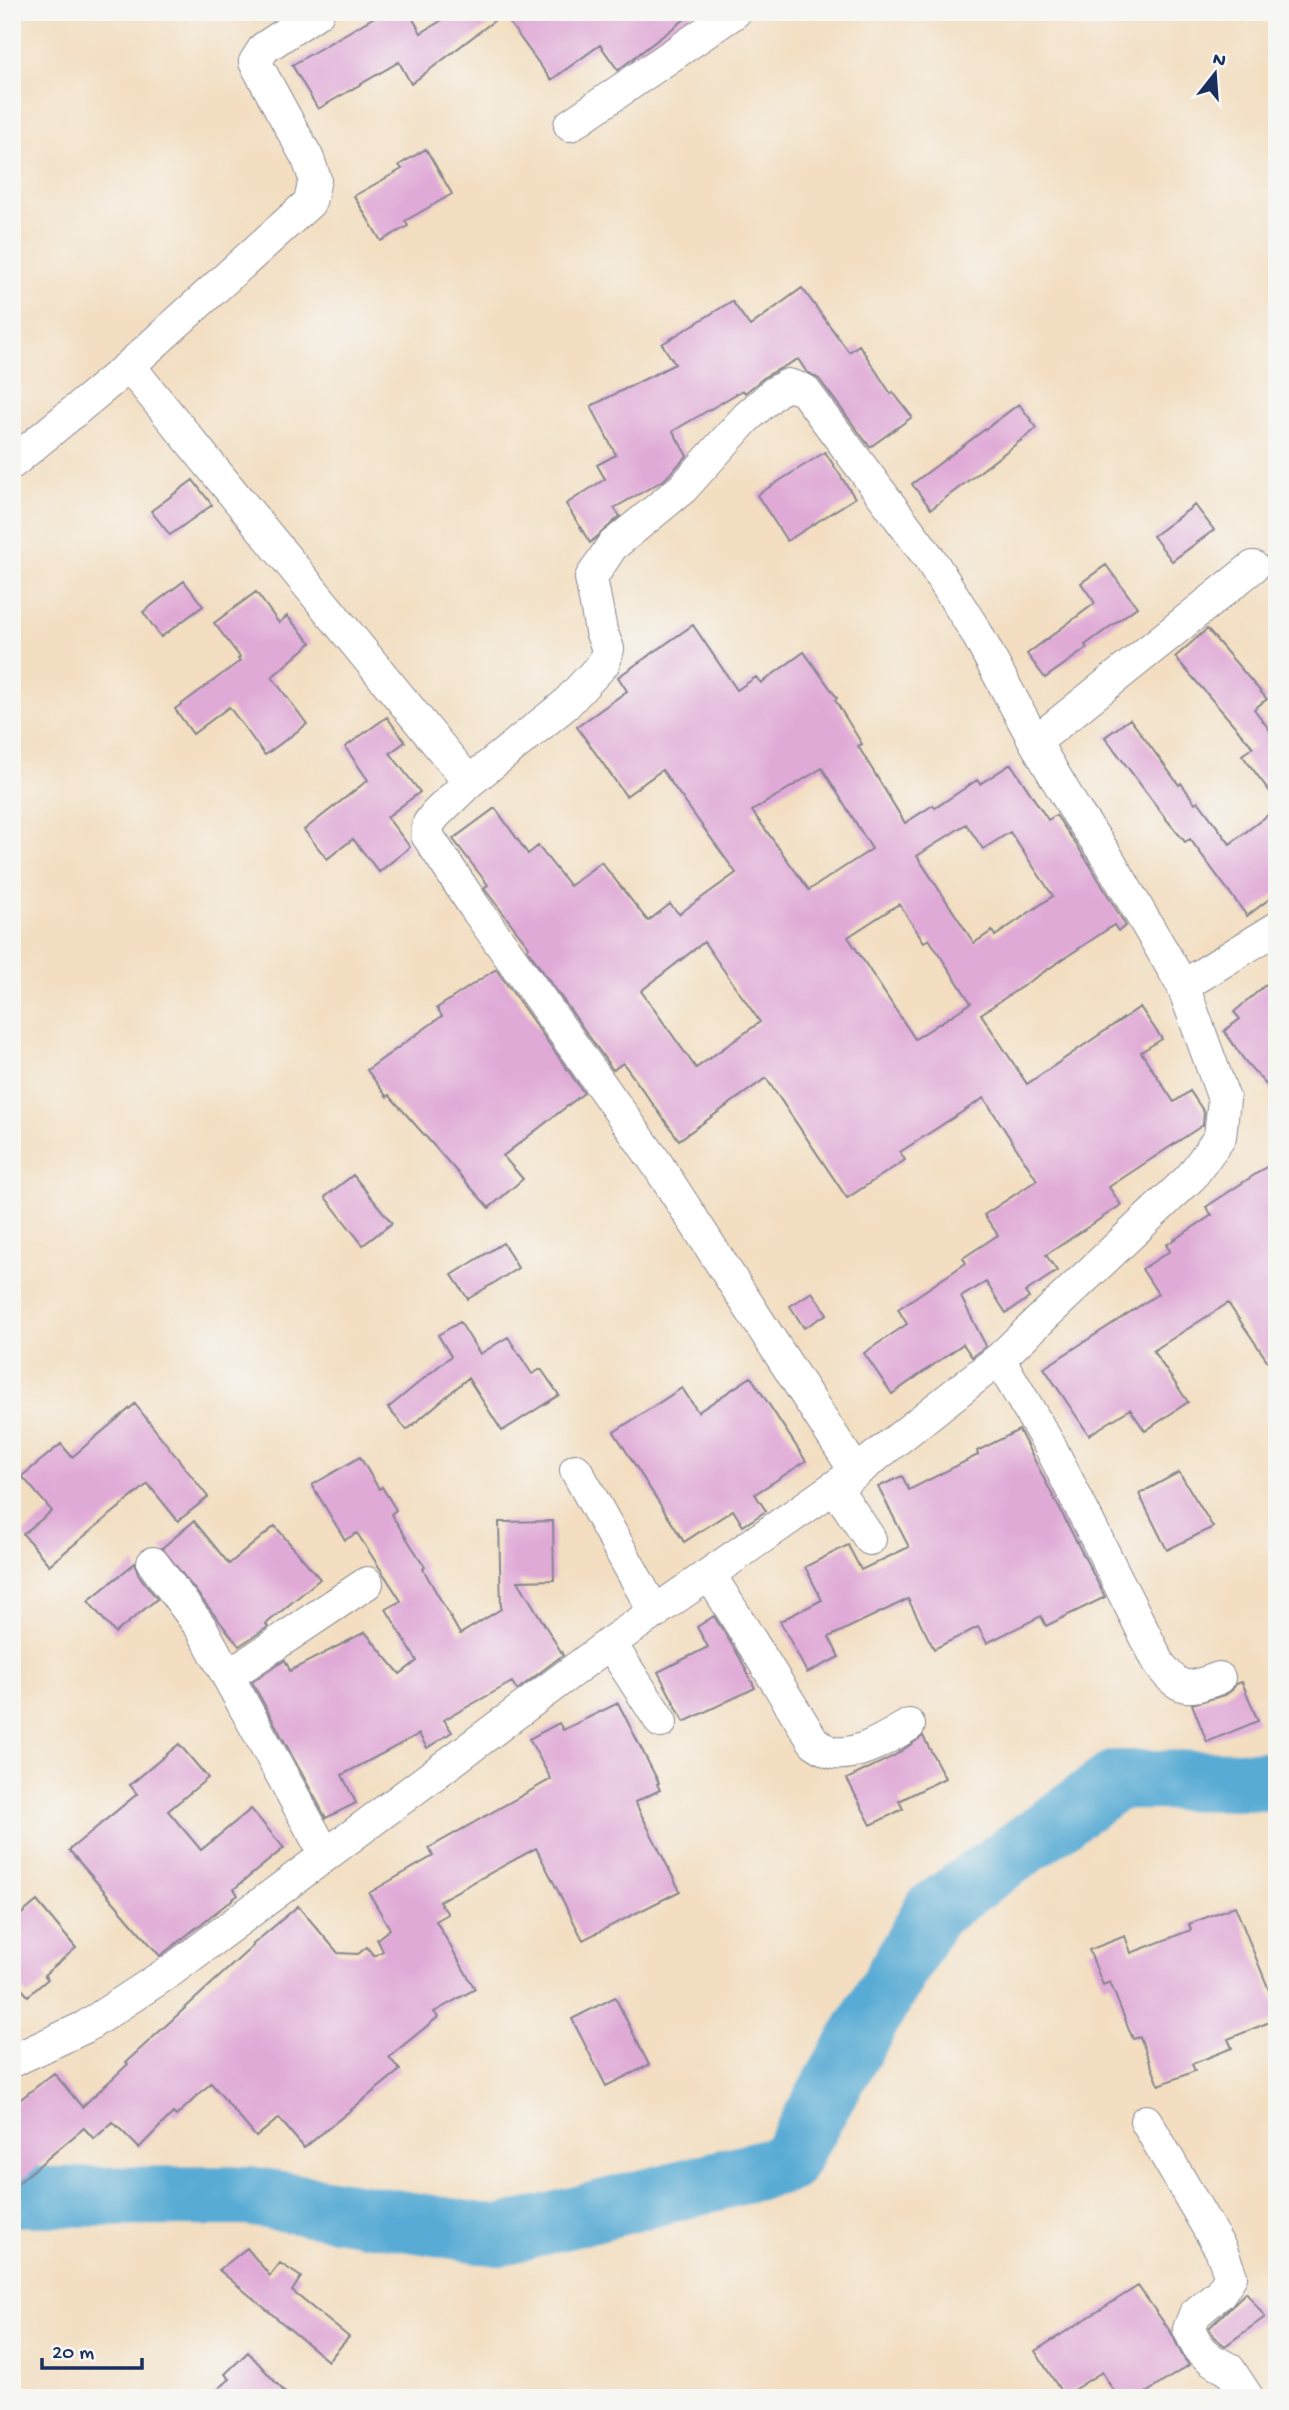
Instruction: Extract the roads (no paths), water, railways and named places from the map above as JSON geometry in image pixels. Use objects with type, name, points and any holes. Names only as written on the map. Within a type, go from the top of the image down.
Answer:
[{"type":"street","points":[[12,463],[130,366],[310,202],[315,179],[308,159],[255,62],[264,48],[318,12]]},
{"type":"street","points":[[570,125],[735,12]]},
{"type":"street","points":[[130,366],[469,782]]},
{"type":"street","points":[[12,2061],[85,2027],[172,1970],[610,1643],[845,1479],[999,1359],[1191,1177],[1220,1137],[1224,1099],[1183,986],[1149,925],[1075,810],[976,632],[930,559],[804,390],[788,385],[775,392],[746,418],[683,488],[612,546],[592,578],[601,631],[608,649],[604,663],[565,705],[469,782],[436,814],[429,823],[427,835],[474,906],[657,1164],[845,1479],[870,1539]]},
{"type":"street","points":[[1035,742],[1254,567]]},
{"type":"street","points":[[1183,986],[1277,928]]},
{"type":"street","points":[[999,1359],[1051,1446],[1160,1665],[1172,1681],[1183,1687],[1193,1687],[1219,1678]]},
{"type":"street","points":[[576,1470],[655,1613]]},
{"type":"street","points":[[153,1563],[202,1629],[325,1854]]},
{"type":"street","points":[[710,1575],[814,1742],[833,1753],[850,1752],[878,1743],[909,1725]]},
{"type":"street","points":[[228,1676],[367,1583]]},
{"type":"street","points":[[610,1643],[661,1722]]},
{"type":"street","points":[[1146,2121],[1221,2250],[1231,2276],[1220,2293],[1195,2314],[1189,2329],[1193,2339],[1212,2360],[1229,2369],[1248,2398]]},
{"type":"waterway","points":[[12,2197],[248,2196],[499,2236],[787,2163],[932,1912],[1116,1780],[1277,1781]]}]
